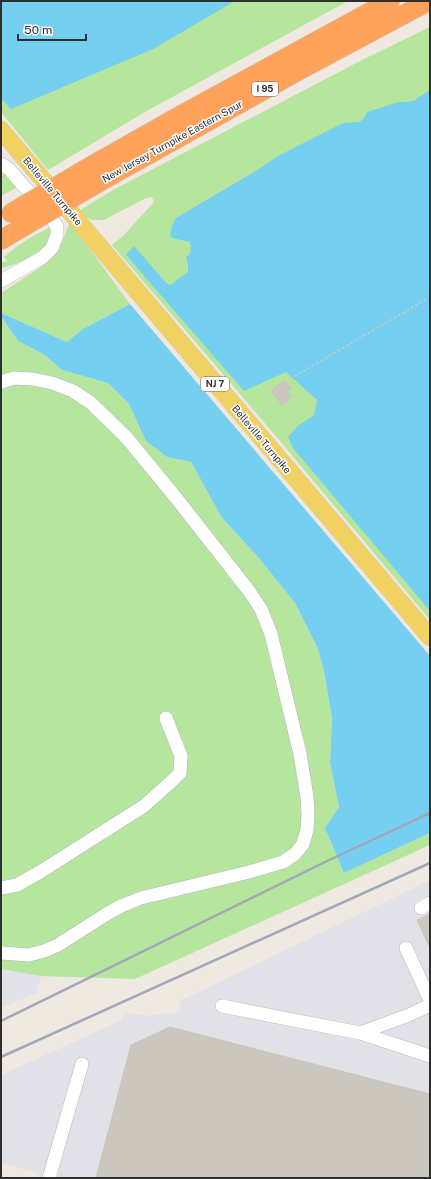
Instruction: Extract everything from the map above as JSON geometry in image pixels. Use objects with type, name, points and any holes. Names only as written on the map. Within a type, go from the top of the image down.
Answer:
[{"type":"highway","name":"New Jersey Turnpike Eastern Spur","points":[[97,173],[194,107],[390,1]]},
{"type":"highway","name":"New Jersey Turnpike Eastern Spur","points":[[1,240],[12,219],[97,173],[300,70],[429,1]]},
{"type":"main road","name":"Belleville Turnpike","points":[[1,130],[430,637]]},
{"type":"street","points":[[1,164],[9,169],[52,219],[57,231],[56,239],[48,252],[1,281]]},
{"type":"street","points":[[1,382],[14,378],[39,380],[73,391],[91,402],[126,438],[177,499],[249,592],[261,609],[271,634],[300,754],[307,798],[308,815],[307,830],[303,844],[295,854],[284,862],[142,898],[121,906],[58,945],[44,951],[29,955],[1,953]]},
{"type":"street","points":[[1,888],[17,885],[40,872],[144,806],[174,780],[180,773],[181,756],[166,718]]},
{"type":"street","points":[[406,948],[430,1000]]},
{"type":"street","points":[[360,1033],[409,1015],[430,1005]]},
{"type":"street","points":[[222,1006],[360,1033],[430,1056]]},
{"type":"street","points":[[49,1178],[82,1064]]},
{"type":"path","points":[[290,379],[430,297]]},
{"type":"shaded area","points":[[430,880],[430,1178],[36,1178],[38,1173],[1,1163],[1,1075],[120,1021],[126,1013],[145,1016],[179,1012],[180,1001]]},
{"type":"shaded area","points":[[1,969],[41,976],[36,993],[1,1008]]},
{"type":"green space","points":[[1,1],[348,1],[143,113],[48,170],[1,112]]},
{"type":"green space","points":[[430,27],[430,620],[269,428],[112,245],[123,236],[154,202],[152,197],[146,198],[104,220],[92,220],[77,212],[113,190],[362,60]]},
{"type":"green space","points":[[7,174],[18,187],[1,196],[1,175]]},
{"type":"green space","points":[[70,222],[130,304],[83,329],[67,342],[1,313],[1,293],[41,267],[62,242]]},
{"type":"green space","points":[[51,227],[50,236],[41,250],[34,255],[1,269],[1,263],[7,261],[4,257],[9,252],[26,240]]},
{"type":"green space","points":[[1,316],[18,341],[45,355],[62,370],[108,383],[129,404],[146,441],[167,457],[191,462],[222,518],[258,557],[295,603],[318,649],[324,671],[332,718],[330,763],[339,807],[325,828],[344,873],[430,833],[430,845],[135,979],[41,976],[1,969]]},
{"type":"water","points":[[1,1],[235,1],[153,49],[11,109],[1,98]]},
{"type":"water","points":[[430,90],[430,611],[293,448],[288,437],[298,426],[314,415],[317,400],[286,372],[244,391],[126,255],[134,246],[167,284],[171,285],[188,273],[186,257],[191,251],[190,242],[172,238],[170,234],[176,218],[259,169],[276,157],[343,123],[360,122],[367,112],[399,102],[415,100]]},
{"type":"water","points":[[130,304],[430,656],[430,833],[344,873],[325,828],[339,807],[330,763],[332,718],[324,671],[318,649],[295,603],[258,557],[222,518],[191,462],[167,457],[146,441],[129,404],[108,383],[62,370],[45,355],[18,341],[1,316],[1,313],[67,342],[83,329]]},
{"type":"building","points":[[285,380],[291,388],[287,391],[292,397],[282,405],[271,391]]},
{"type":"building","points":[[430,914],[430,948],[417,920]]},
{"type":"building","points":[[170,1027],[430,1094],[430,1178],[96,1178],[131,1045]]},
{"type":"railway","points":[[1,1021],[325,862],[430,813]]},
{"type":"railway","points":[[1,1057],[430,863]]}]
